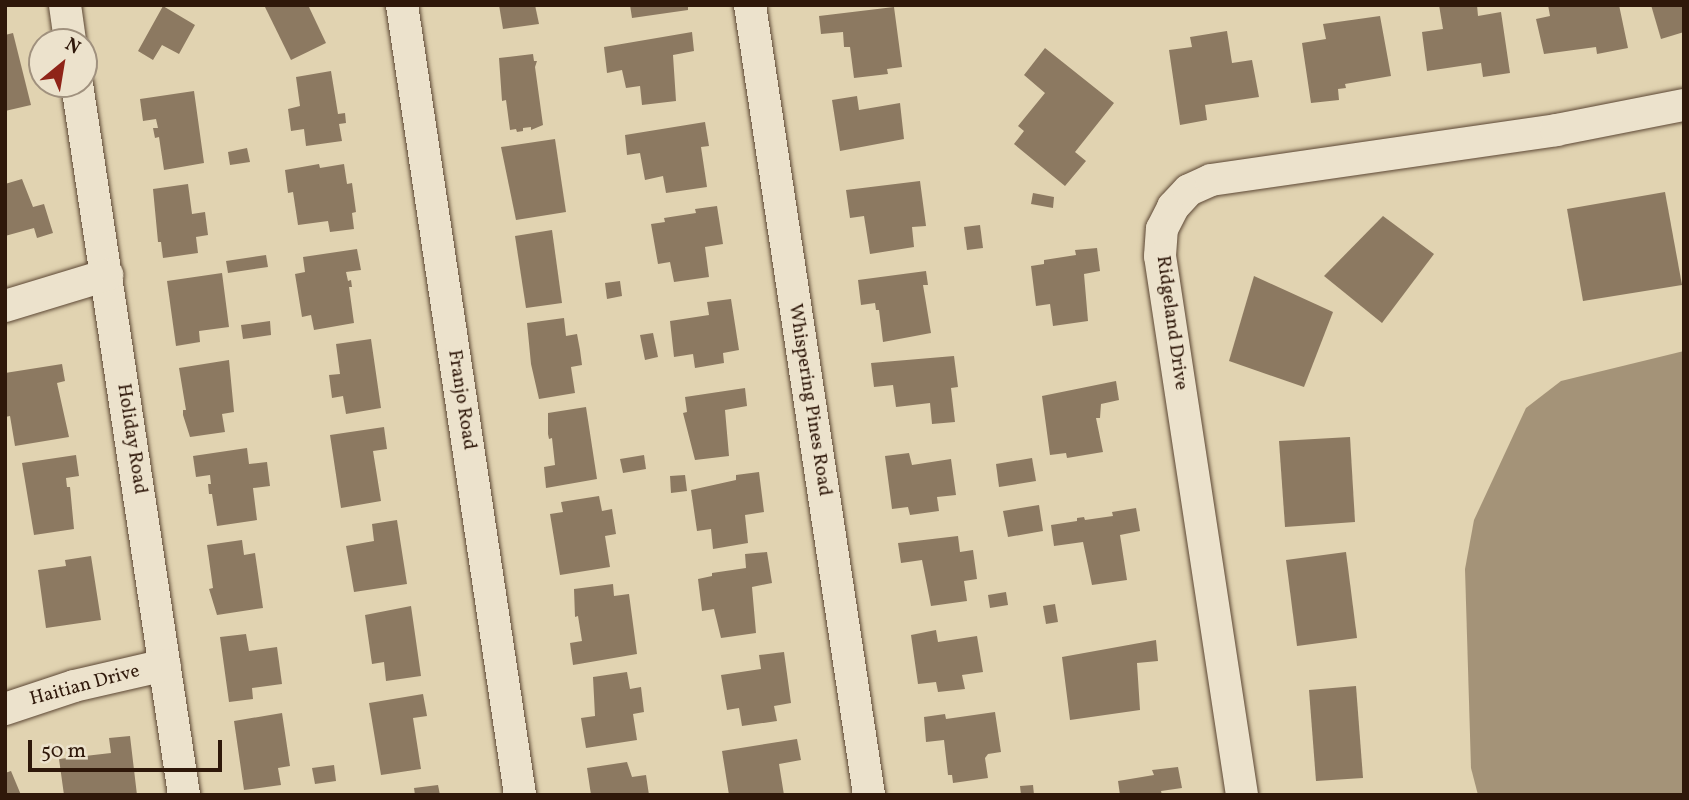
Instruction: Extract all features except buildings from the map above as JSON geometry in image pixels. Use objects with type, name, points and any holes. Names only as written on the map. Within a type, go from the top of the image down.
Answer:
[{"type":"street","points":[[65,5],[68,28]]},
{"type":"street","name":"Franjo Road","points":[[402,5],[520,795]]},
{"type":"street","name":"Whispering Pines Road","points":[[750,5],[869,795]]},
{"type":"street","name":"Holiday Road","points":[[79,98],[184,795]]},
{"type":"street","name":"Ridgeland Drive","points":[[1242,795],[1160,256],[1163,229],[1173,207],[1189,190],[1211,180],[1556,130],[1684,106]]},
{"type":"street","points":[[5,306],[107,275]]},
{"type":"street","name":"Haitian Drive","points":[[5,709],[74,686],[165,665]]},
{"type":"shaded area","points":[[1684,351],[1684,795],[1478,795],[1471,768],[1465,569],[1474,520],[1526,408],[1561,381]]}]
